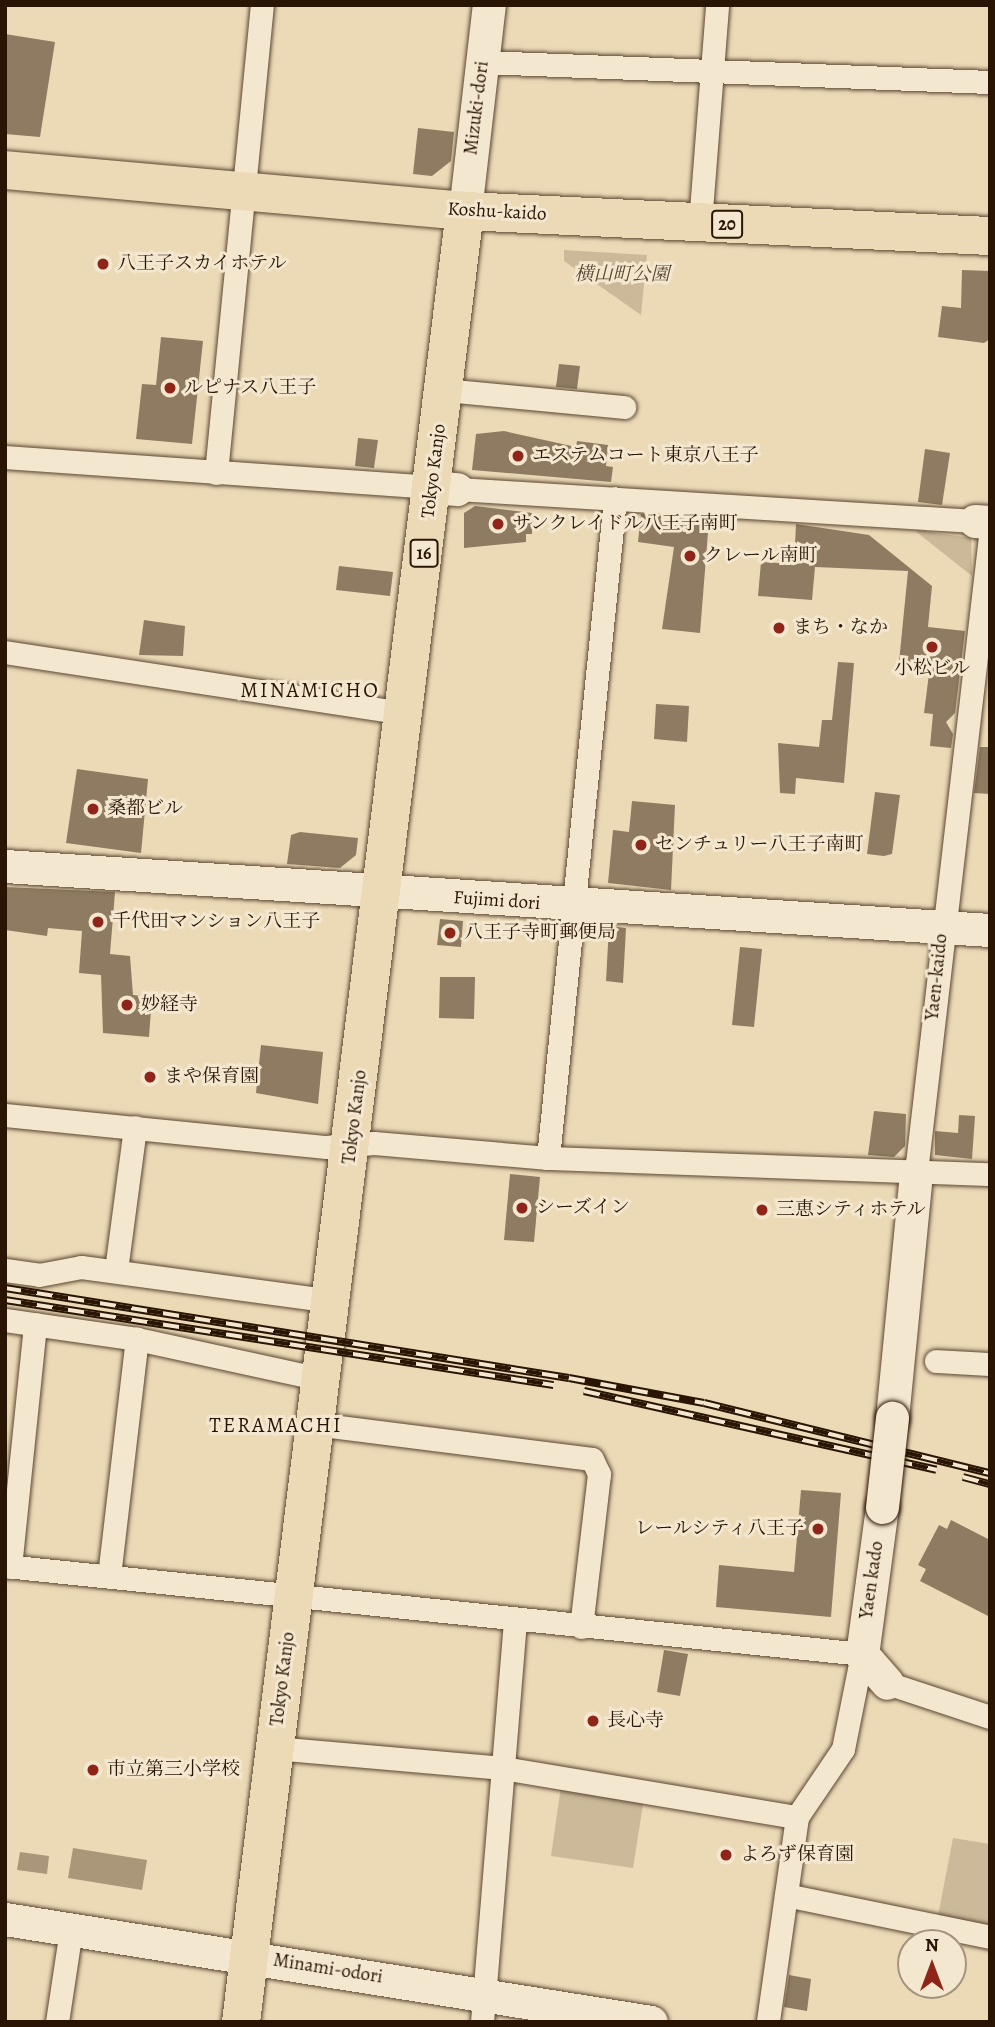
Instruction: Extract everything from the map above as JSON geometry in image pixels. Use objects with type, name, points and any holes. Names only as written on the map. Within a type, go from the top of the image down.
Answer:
[{"type":"highway","name":"Koshu-kaido","points":[[5,170],[465,211],[990,236]]},
{"type":"highway","name":"Tokyo Kanjo","points":[[240,2022],[383,894],[393,712],[445,488],[444,390],[465,211]]},
{"type":"street","points":[[216,473],[262,5]]},
{"type":"street","name":"Mizuki-dori","points":[[465,211],[489,5]]},
{"type":"street","points":[[700,223],[717,5]]},
{"type":"street","points":[[483,62],[990,82]]},
{"type":"street","points":[[444,390],[624,407]]},
{"type":"street","points":[[5,457],[985,526]]},
{"type":"street","points":[[548,1158],[615,498]]},
{"type":"street","name":"Yaen-kaido","points":[[892,1418],[985,526]]},
{"type":"street","points":[[5,652],[393,712]]},
{"type":"street","name":"Fujimi dori","points":[[5,866],[383,894],[990,930]]},
{"type":"street","points":[[5,1115],[326,1147],[351,1142],[548,1158],[990,1174]]},
{"type":"street","points":[[116,1270],[135,1127]]},
{"type":"street","points":[[5,1270],[38,1275],[81,1267],[116,1270],[331,1301]]},
{"type":"street","points":[[5,1320],[137,1339],[321,1379]]},
{"type":"street","points":[[35,1324],[14,1444],[8,1566],[293,1599],[863,1654],[887,1683],[990,1717]]},
{"type":"street","points":[[108,1576],[137,1339]]},
{"type":"street","points":[[936,1361],[990,1364]]},
{"type":"street","name":"Yaen kado","points":[[863,1654],[892,1418]]},
{"type":"street","points":[[315,1424],[592,1459],[599,1474],[581,1627]]},
{"type":"street","points":[[484,2008],[515,1620]]},
{"type":"street","points":[[768,2022],[797,1817],[843,1749],[863,1654]]},
{"type":"street","points":[[274,1748],[503,1768],[797,1817]]},
{"type":"street","points":[[786,1895],[990,1937]]},
{"type":"street","name":"Minami-odori","points":[[5,1919],[247,1956],[484,2008],[651,2022]]},
{"type":"street","points":[[57,2022],[71,1929]]},
{"type":"green space","name":"横山町公園","points":[[564,250],[647,255],[641,315],[564,261]]},
{"type":"green space","points":[[914,530],[971,538],[972,576]]},
{"type":"green space","points":[[562,1779],[645,1792],[633,1868],[551,1856]]},
{"type":"green space","points":[[953,1838],[990,1844],[990,1927],[938,1916]]},
{"type":"shaded area","points":[[73,1848],[147,1860],[142,1890],[68,1878]]},
{"type":"shaded area","points":[[20,1852],[49,1856],[47,1874],[17,1870]]},
{"type":"building","points":[[5,34],[55,42],[40,137],[5,134]]},
{"type":"building","points":[[418,128],[454,132],[451,161],[432,176],[413,174]]},
{"type":"building","points":[[962,270],[990,271],[990,339],[984,343],[938,337],[942,306],[961,308]]},
{"type":"building","name":"ルピナス八王子","points":[[161,337],[203,341],[192,444],[136,439],[142,384],[156,385]]},
{"type":"building","points":[[559,364],[580,366],[577,389],[556,387]]},
{"type":"building","name":"エステムコート東京八王子","points":[[504,431],[576,447],[577,441],[608,445],[606,466],[613,467],[611,482],[472,470],[476,434]]},
{"type":"building","points":[[358,438],[378,440],[374,468],[355,466]]},
{"type":"building","points":[[925,449],[950,453],[942,505],[918,502]]},
{"type":"building","name":"サンクレイドル八王子南町","points":[[475,506],[532,513],[532,534],[526,534],[526,542],[464,548],[464,513]]},
{"type":"building","points":[[641,514],[709,520],[700,633],[662,629],[674,547],[638,542]]},
{"type":"building","points":[[796,524],[869,535],[932,586],[928,627],[965,631],[955,713],[946,722],[953,734],[951,748],[930,746],[933,714],[924,713],[930,666],[899,662],[908,571],[815,567],[812,600],[758,596],[761,562],[794,564]]},
{"type":"building","points":[[339,566],[393,572],[390,596],[336,590]]},
{"type":"building","points":[[144,620],[185,626],[183,656],[139,655]]},
{"type":"building","points":[[838,662],[854,663],[844,783],[796,778],[795,794],[780,793],[778,743],[819,747],[822,720],[832,720]]},
{"type":"building","points":[[656,704],[689,706],[687,742],[654,739]]},
{"type":"building","points":[[980,747],[990,747],[990,794],[974,793]]},
{"type":"building","points":[[77,769],[148,779],[141,853],[66,843]]},
{"type":"building","points":[[875,792],[900,795],[892,854],[884,856],[867,854]]},
{"type":"building","name":"センチュリー八王子南町","points":[[632,801],[675,805],[671,890],[608,883],[613,830],[629,832]]},
{"type":"building","points":[[300,832],[358,838],[356,855],[340,868],[287,864],[291,835]]},
{"type":"building","points":[[5,887],[115,892],[110,954],[130,956],[133,995],[152,997],[149,1037],[103,1033],[101,975],[79,973],[82,931],[48,928],[47,936],[5,930]]},
{"type":"building","name":"八王子寺町郵便局","points":[[440,919],[463,921],[461,947],[437,945]]},
{"type":"building","points":[[609,926],[626,928],[623,983],[606,981]]},
{"type":"building","points":[[740,947],[762,949],[754,1027],[732,1025]]},
{"type":"building","points":[[440,977],[475,977],[474,1019],[439,1018]]},
{"type":"building","points":[[261,1045],[323,1052],[318,1104],[256,1093]]},
{"type":"building","points":[[874,1111],[906,1114],[905,1146],[894,1157],[868,1155]]},
{"type":"building","points":[[959,1115],[975,1116],[972,1159],[935,1155],[935,1131],[958,1133]]},
{"type":"building","name":"シーズイン","points":[[510,1174],[540,1177],[534,1242],[504,1240]]},
{"type":"building","name":"レールシティ八王子","points":[[801,1490],[841,1493],[831,1617],[716,1607],[719,1565],[794,1572]]},
{"type":"building","points":[[951,1520],[990,1540],[990,1617],[920,1581],[926,1569],[918,1565],[939,1525],[947,1529]]},
{"type":"building","points":[[664,1650],[688,1654],[680,1696],[657,1692]]},
{"type":"building","points":[[789,1975],[811,1979],[807,2011],[784,2007]]},
{"type":"railway","points":[[5,1288],[569,1378],[704,1403],[990,1473]]},
{"type":"railway","points":[[5,1300],[553,1385]]},
{"type":"railway","points":[[584,1391],[936,1470]]},
{"type":"railway","points":[[963,1477],[990,1484]]},
{"type":"place","name":"八王子スカイホテル","points":[[103,264]]},
{"type":"place","name":"ルピナス八王子","points":[[170,388]]},
{"type":"place","name":"エステムコート東京八王子","points":[[518,456]]},
{"type":"place","name":"サンクレイドル八王子南町","points":[[498,524]]},
{"type":"place","name":"クレール南町","points":[[690,556]]},
{"type":"place","name":"まち・なか","points":[[779,628]]},
{"type":"place","name":"小松ビル","points":[[932,647]]},
{"type":"place","name":"桑都ビル","points":[[93,809]]},
{"type":"place","name":"センチュリー八王子南町","points":[[641,845]]},
{"type":"place","name":"千代田マンション八王子","points":[[98,922]]},
{"type":"place","name":"八王子寺町郵便局","points":[[450,933]]},
{"type":"place","name":"妙経寺","points":[[127,1005]]},
{"type":"place","name":"まや保育園","points":[[150,1077]]},
{"type":"place","name":"シーズイン","points":[[522,1208]]},
{"type":"place","name":"三恵シティホテル","points":[[762,1210]]},
{"type":"place","name":"レールシティ八王子","points":[[818,1529]]},
{"type":"place","name":"長心寺","points":[[593,1721]]},
{"type":"place","name":"市立第三小学校","points":[[93,1770]]},
{"type":"place","name":"よろず保育園","points":[[726,1855]]},
{"type":"district","name":"MINAMICHO","points":[[310,690]]},
{"type":"district","name":"TERAMACHI","points":[[276,1425]]}]
